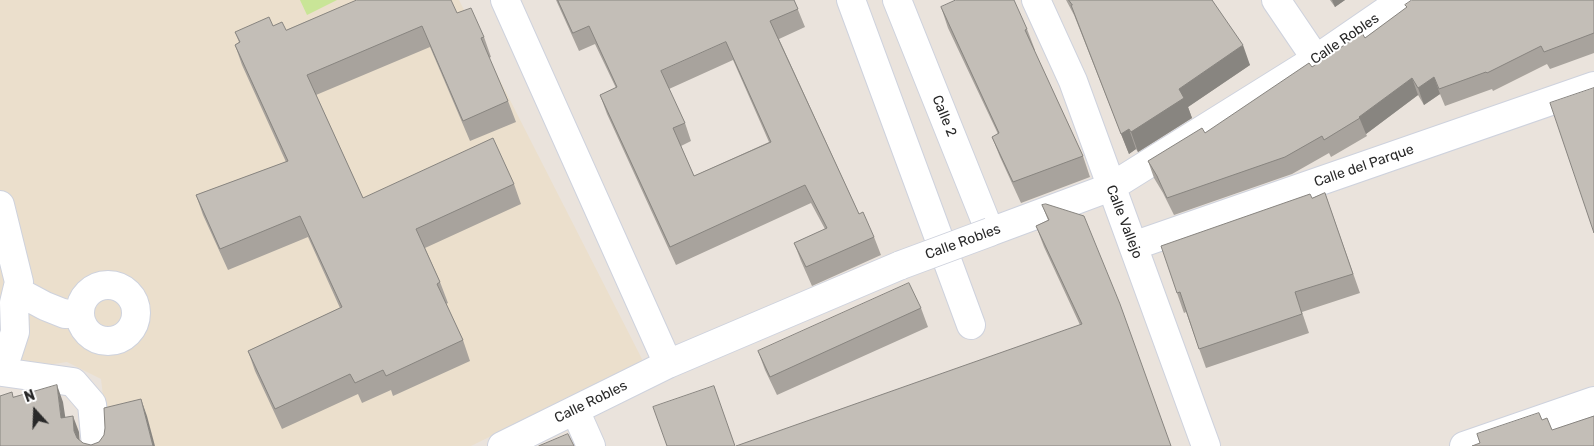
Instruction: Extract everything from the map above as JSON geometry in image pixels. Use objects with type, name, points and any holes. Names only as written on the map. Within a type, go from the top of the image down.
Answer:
[{"type":"street","points":[[504,0],[668,364]]},
{"type":"street","points":[[851,0],[971,325]]},
{"type":"street","name":"Calle 2","points":[[898,0],[990,232]]},
{"type":"street","name":"Calle Vallejo","points":[[1036,0],[1074,81],[1206,446]]},
{"type":"street","points":[[1276,0],[1316,60]]},
{"type":"street","name":"Calle Robles","points":[[502,446],[668,364],[901,264],[1111,187],[1316,60],[1402,0]]},
{"type":"street","name":"Calle del Parque","points":[[1133,246],[1594,86]]},
{"type":"street","points":[[0,205],[19,282],[14,303],[15,332],[2,372],[73,382],[92,404],[96,446]]},
{"type":"street","points":[[17,291],[65,314],[80,312]]},
{"type":"street","points":[[0,383],[28,376]]},
{"type":"street","points":[[1464,446],[1594,401]]},
{"type":"street","points":[[575,410],[591,446]]},
{"type":"shaded area","points":[[0,0],[459,0],[643,361],[471,446],[109,446],[101,379],[67,362],[0,372]]},
{"type":"green space","points":[[300,0],[337,0],[307,15]]},
{"type":"building","points":[[357,0],[451,0],[457,13],[471,8],[484,37],[481,38],[508,101],[463,121],[422,26],[307,75],[363,198],[493,138],[514,184],[416,229],[440,282],[437,284],[463,340],[386,376],[383,370],[355,383],[350,374],[275,409],[248,351],[342,307],[300,216],[220,249],[196,195],[288,161],[235,45],[240,42],[235,32],[269,17],[273,26],[282,22],[286,30]]},
{"type":"building","points":[[558,0],[794,0],[798,9],[770,21],[859,214],[863,212],[874,237],[806,267],[794,243],[827,228],[805,185],[670,247],[600,95],[617,87],[589,26],[573,33]],"holes":[[[726,42],[771,142],[694,176],[673,128],[685,123],[661,71]]]},
{"type":"building","points":[[956,0],[1014,0],[1027,29],[1025,30],[1083,156],[1013,182],[992,137],[999,133],[941,7]]},
{"type":"building","points":[[1069,0],[1212,0],[1243,45],[1179,89],[1184,98],[1131,132],[1129,129],[1121,134]]},
{"type":"building","points":[[1412,0],[1594,0],[1594,33],[1544,52],[1541,46],[1487,73],[1439,89],[1434,77],[1418,88],[1412,78],[1360,118],[1324,140],[1322,136],[1285,157],[1167,198],[1148,161],[1202,128],[1205,133],[1309,63],[1312,67],[1362,33],[1365,38],[1407,7],[1405,5]]},
{"type":"building","points":[[1594,88],[1594,233],[1550,103]]},
{"type":"building","points":[[1325,193],[1353,274],[1295,292],[1302,314],[1199,349],[1180,292],[1177,293],[1161,246],[1310,194],[1312,198]]},
{"type":"building","points":[[1046,204],[1084,216],[1120,304],[1171,446],[736,446],[1082,324],[1036,226],[1049,220],[1042,205]]},
{"type":"building","points":[[909,283],[921,308],[770,377],[758,351]]},
{"type":"building","points":[[57,385],[61,418],[73,416],[74,431],[77,438],[83,443],[91,445],[99,442],[104,435],[104,408],[141,399],[153,446],[0,446],[0,396],[12,392],[13,397]]},
{"type":"building","points":[[714,386],[735,446],[667,446],[653,407]]},
{"type":"building","points":[[1539,413],[1542,420],[1547,418],[1552,430],[1594,416],[1594,446],[1472,446],[1480,443],[1477,434]]},
{"type":"building","points":[[568,434],[574,446],[539,446]]}]
